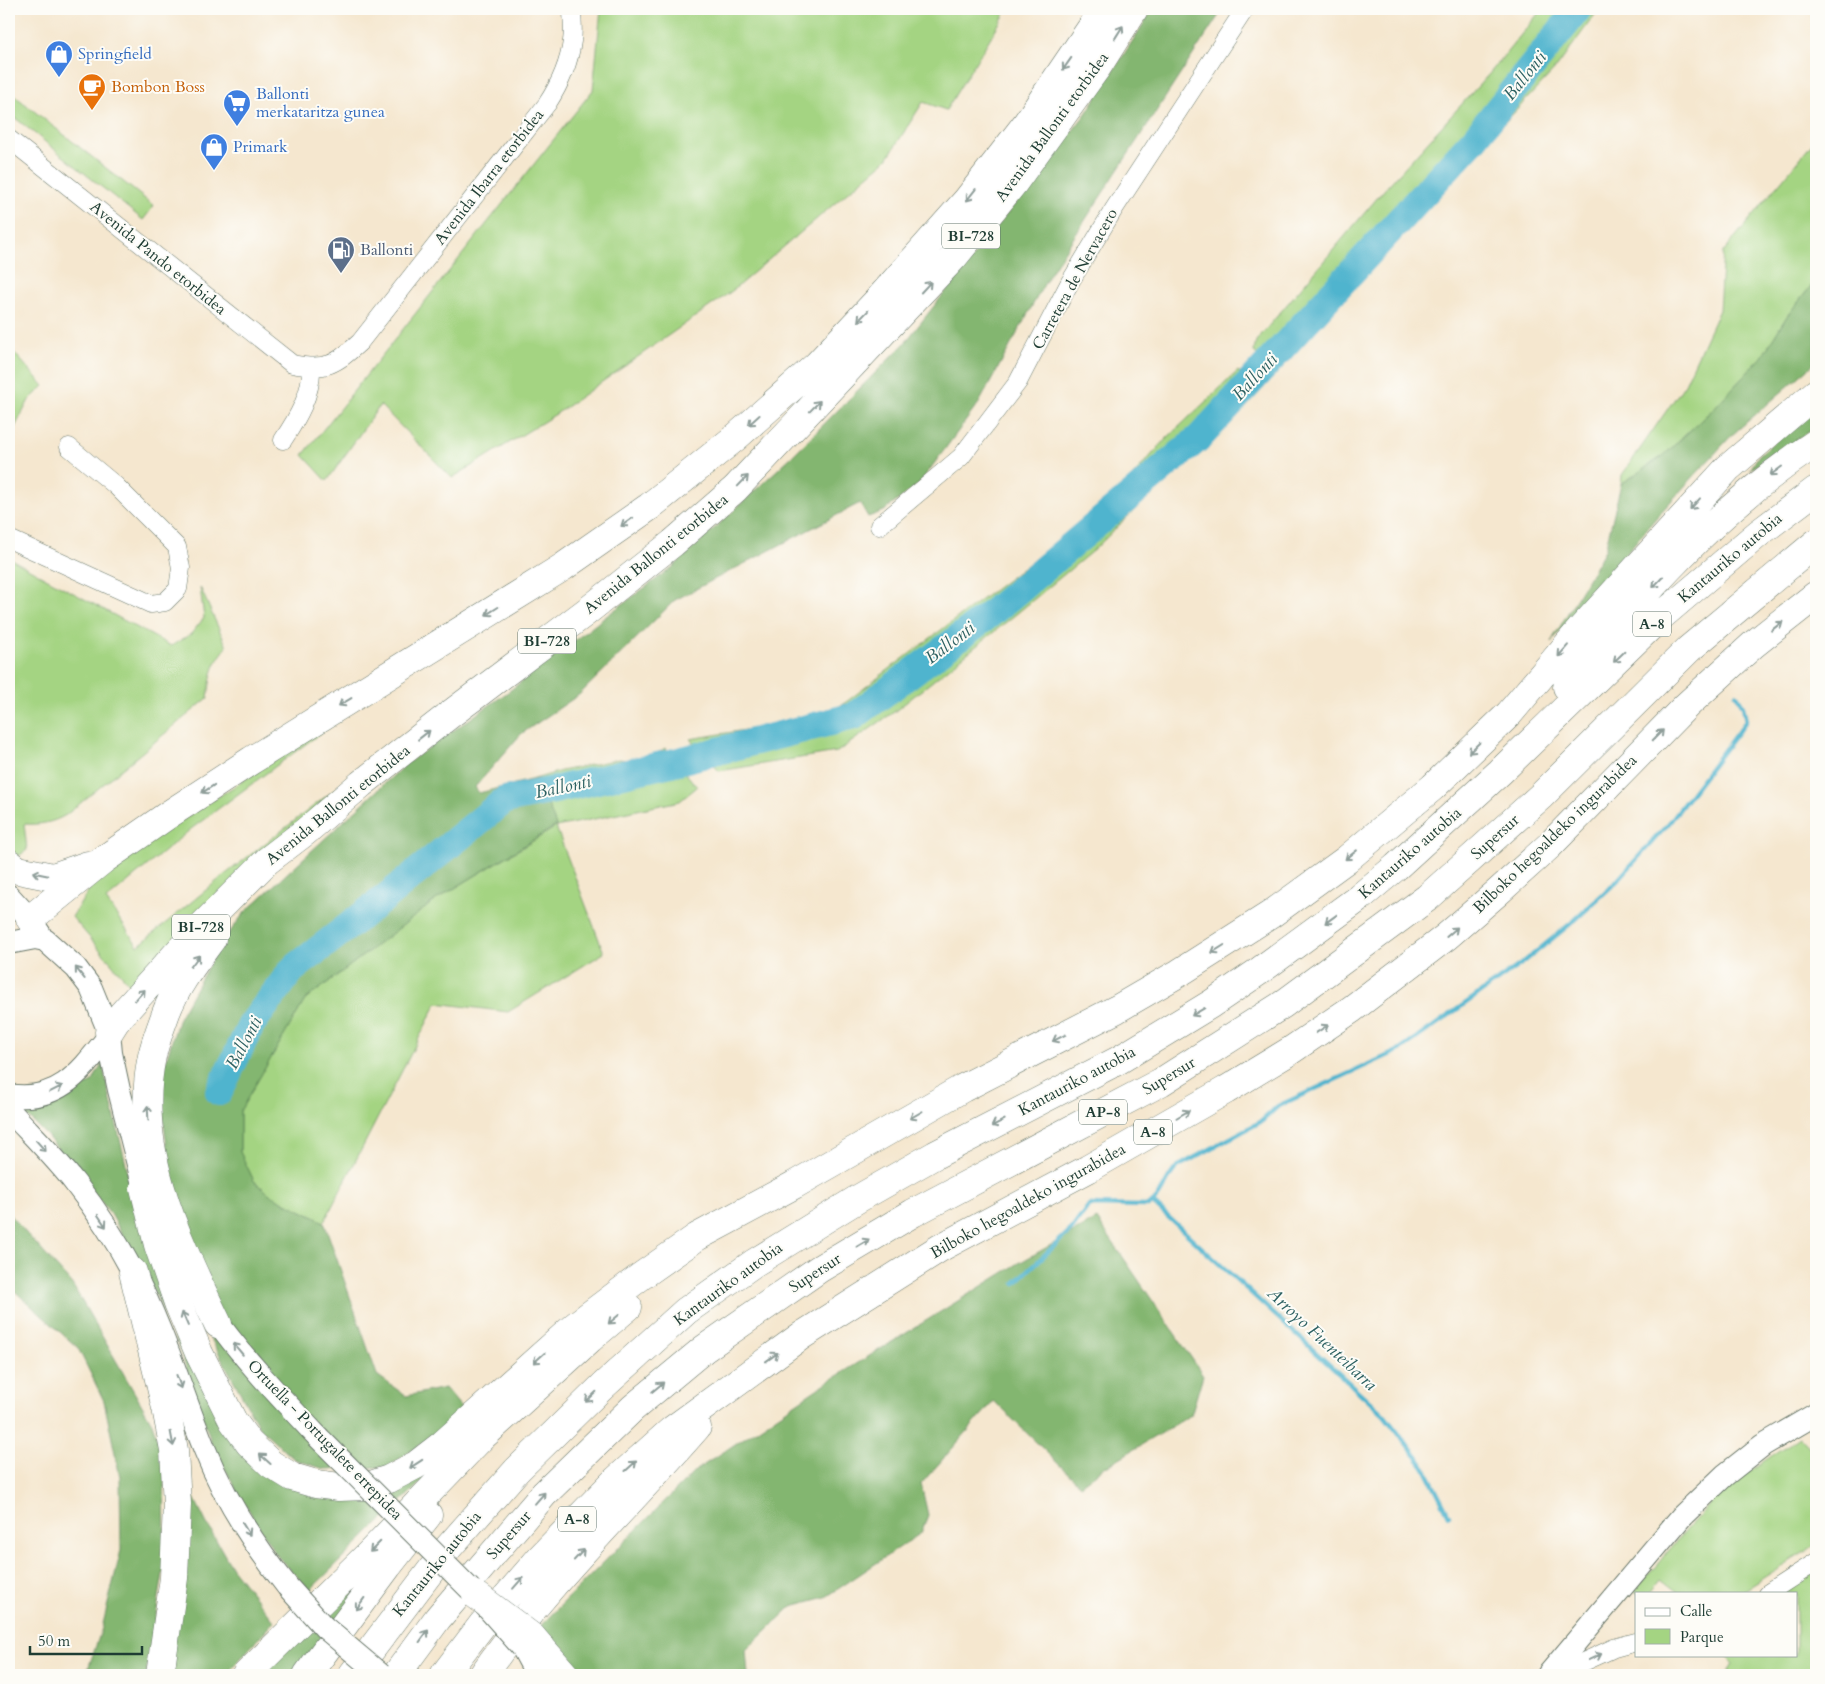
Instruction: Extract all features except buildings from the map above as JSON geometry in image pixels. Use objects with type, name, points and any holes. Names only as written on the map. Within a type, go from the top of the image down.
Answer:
[{"type":"main road","name":"Avenida Ballonti etorbidea","points":[[38,930],[103,860],[252,760],[563,567],[649,507],[736,437],[817,365],[967,200],[1026,124],[1104,9]]},
{"type":"main road","name":"Avenida Ballonti etorbidea","points":[[109,1034],[116,1021],[200,928],[267,861],[305,832],[361,784],[673,543],[735,489],[954,257],[1013,184],[1098,66],[1134,9]]},
{"type":"main road","points":[[1728,468],[1738,445],[1816,371]]},
{"type":"main road","points":[[144,1188],[158,1245],[178,1302],[199,1353],[233,1421],[249,1443],[271,1464],[292,1477],[316,1484],[339,1487],[368,1486],[389,1479],[416,1465],[444,1444],[575,1326],[640,1276],[697,1237],[794,1185],[963,1088],[1117,1009],[1171,978],[1270,915],[1347,859],[1433,787],[1509,714],[1580,630],[1728,468],[1816,393]]},
{"type":"main road","points":[[1500,772],[1600,646],[1678,560],[1774,472],[1816,443]]},
{"type":"main road","name":"Kantauriko autobia","points":[[352,1675],[448,1548],[517,1470],[603,1386],[686,1311],[778,1248],[856,1200],[935,1155],[1119,1060],[1212,1004],[1258,972],[1358,898],[1432,836],[1659,618],[1759,532],[1816,490]]},
{"type":"main road","name":"Supersur","points":[[396,1675],[438,1618],[544,1494],[633,1408],[704,1349],[819,1269],[905,1218],[1161,1082],[1282,1005],[1427,898],[1541,796],[1689,649],[1816,544]]},
{"type":"main road","name":"Bilboko hegoaldeko ingurabidea","points":[[444,1675],[482,1625],[541,1557],[614,1482],[672,1430],[801,1336],[940,1248],[1088,1169],[1226,1090],[1290,1051],[1352,1009],[1446,937],[1498,892],[1550,845],[1686,706],[1754,644],[1816,595]]},
{"type":"main road","points":[[218,1324],[175,1229],[159,1182],[150,1139],[148,1097],[152,1056],[166,1011],[190,968],[224,922],[305,832]]},
{"type":"main road","points":[[9,863],[18,870],[53,877],[103,860]]},
{"type":"main road","points":[[246,1675],[482,1437],[590,1340],[638,1299],[690,1259],[794,1185]]},
{"type":"main road","points":[[133,1272],[166,1408],[174,1450],[177,1504],[174,1578],[160,1675]]},
{"type":"main road","points":[[307,1675],[424,1520],[548,1378]]},
{"type":"main road","points":[[483,1675],[498,1652],[562,1574],[664,1465],[733,1386]]},
{"type":"main road","points":[[476,1594],[527,1642],[566,1675]]},
{"type":"street","name":"Avenida Ibarra etorbidea","points":[[312,368],[342,359],[360,342],[547,104],[559,86],[566,68],[572,40],[572,9]]},
{"type":"street","name":"Carretera de Nervacero","points":[[879,526],[961,457],[1018,382],[1070,282],[1114,208],[1245,9]]},
{"type":"street","name":"Avenida Pando etorbidea","points":[[9,139],[282,357],[292,364],[312,368]]},
{"type":"street","points":[[283,440],[297,418],[312,378],[312,368]]},
{"type":"street","points":[[9,539],[151,604],[164,602],[178,589],[181,568],[177,547],[116,486],[69,447]]},
{"type":"street","points":[[9,896],[38,930]]},
{"type":"street","points":[[9,939],[38,930]]},
{"type":"street","points":[[9,943],[35,938],[38,930]]},
{"type":"street","name":"Ortuella - Portugalete errepidea","points":[[38,930],[76,968],[91,988],[109,1034],[119,1090],[144,1188],[157,1220],[187,1280],[218,1324],[276,1394],[476,1594]]},
{"type":"street","points":[[9,1095],[31,1096],[45,1094],[63,1086],[84,1067],[109,1034]]},
{"type":"street","points":[[9,1110],[74,1182],[105,1224],[133,1272],[160,1332],[206,1452],[224,1490],[264,1557],[286,1586],[324,1627],[381,1675]]},
{"type":"street","points":[[1548,1675],[1682,1516],[1725,1475],[1763,1445],[1816,1414]]},
{"type":"street","points":[[1770,1592],[1816,1562]]},
{"type":"street","points":[[527,1642],[537,1675]]},
{"type":"street","points":[[1556,1675],[1614,1648],[1635,1642]]},
{"type":"green space","points":[[601,9],[1008,9],[946,110],[923,102],[887,159],[732,291],[556,414],[452,478],[380,405],[327,481],[303,455],[593,90]]},
{"type":"green space","points":[[1153,9],[1223,9],[1048,277],[979,403],[919,484],[884,511],[868,517],[860,503],[675,600],[580,694],[521,734],[475,787],[479,793],[538,778],[556,826],[437,899],[305,1000],[240,1111],[240,1152],[254,1181],[272,1196],[324,1222],[377,1375],[406,1396],[445,1388],[466,1413],[388,1467],[324,1469],[294,1459],[259,1427],[198,1315],[200,1266],[170,1172],[159,1083],[179,1018],[220,945],[245,912],[406,764],[508,692],[673,567],[791,457],[904,344],[1085,115]]},
{"type":"green space","points":[[1542,9],[1599,9],[1557,67],[1317,322],[1276,369],[1254,352],[1256,341],[1384,190],[1490,73]]},
{"type":"green space","points":[[10,92],[154,206],[143,220],[9,113]]},
{"type":"green space","points":[[1816,139],[1816,280],[1787,316],[1762,357],[1714,408],[1663,456],[1621,484],[1622,475],[1685,384],[1719,310],[1723,252]]},
{"type":"green space","points":[[1816,280],[1816,362],[1732,435],[1661,512],[1551,642],[1605,550],[1621,484],[1663,456],[1714,408],[1762,357],[1787,316]]},
{"type":"green space","points":[[9,347],[44,386],[29,400],[9,439]]},
{"type":"green space","points":[[1238,371],[1259,388],[1096,548],[894,712],[837,752],[719,771],[690,739],[799,721],[828,713],[846,702],[1114,497],[1165,440]]},
{"type":"green space","points":[[1816,405],[1816,427],[1750,470],[1759,455]]},
{"type":"green space","points":[[9,558],[171,646],[191,634],[204,618],[200,587],[227,647],[218,659],[213,671],[208,698],[66,815],[46,823],[24,824],[27,850],[17,857],[9,853]]},
{"type":"green space","points":[[349,712],[191,829],[106,900],[138,946],[223,876],[346,781],[213,902],[146,966],[130,985],[72,917],[99,874]]},
{"type":"green space","points":[[665,748],[697,787],[680,801],[556,827],[538,778],[561,771],[619,759],[644,763]]},
{"type":"green space","points":[[556,827],[604,953],[508,1012],[437,1003],[324,1222],[272,1196],[254,1181],[240,1152],[240,1111],[305,1000],[437,899]]},
{"type":"green space","points":[[102,1063],[128,1173],[168,1298],[220,1408],[333,1497],[473,1432],[310,1590],[277,1556],[236,1489],[212,1444],[178,1344],[156,1295],[111,1214],[48,1137],[18,1107],[41,1108],[68,1098],[93,1081]]},
{"type":"green space","points":[[9,1214],[72,1284],[152,1423],[164,1458],[165,1562],[146,1675],[86,1675],[102,1628],[121,1550],[120,1477],[104,1401],[78,1348],[9,1286]]},
{"type":"green space","points":[[1097,1219],[1203,1375],[1191,1415],[1103,1468],[1080,1485],[994,1401],[921,1484],[928,1515],[921,1533],[826,1597],[792,1606],[746,1650],[748,1675],[578,1675],[540,1626],[695,1471],[829,1381],[1019,1263]]},
{"type":"green space","points":[[1800,1437],[1815,1453],[1816,1457],[1816,1545],[1741,1592],[1678,1592],[1661,1579],[1651,1592],[1636,1592],[1690,1525],[1731,1483]]},
{"type":"green space","points":[[183,1475],[206,1522],[232,1568],[274,1621],[226,1675],[170,1675]]},
{"type":"green space","points":[[384,1555],[298,1675],[256,1675]]},
{"type":"green space","points":[[1816,1572],[1816,1675],[1728,1675],[1734,1664],[1727,1656],[1798,1656],[1798,1592],[1784,1592]]},
{"type":"waterway","name":"Ballonti","points":[[219,1092],[251,1025],[292,970],[386,897],[505,800],[671,763],[854,716],[989,615],[1200,437],[1474,139],[1578,9]]},
{"type":"waterway","points":[[1015,1283],[1072,1229],[1089,1205],[1148,1206],[1161,1193],[1177,1167],[1262,1121],[1278,1106],[1400,1050],[1525,961],[1575,920],[1616,882],[1669,823],[1746,721],[1743,706],[1736,694]]},
{"type":"waterway","name":"Arroyo Fuenteibarra","points":[[1153,1203],[1384,1415],[1424,1466],[1449,1515]]},
{"type":"place","name":"Springfield","points":[[59,78]]},
{"type":"place","name":"Bombon Boss","points":[[92,111]]},
{"type":"place","name":"Ballonti merkataritza gunea","points":[[237,127]]},
{"type":"place","name":"Primark","points":[[214,171]]},
{"type":"place","name":"Ballonti","points":[[341,274]]}]
